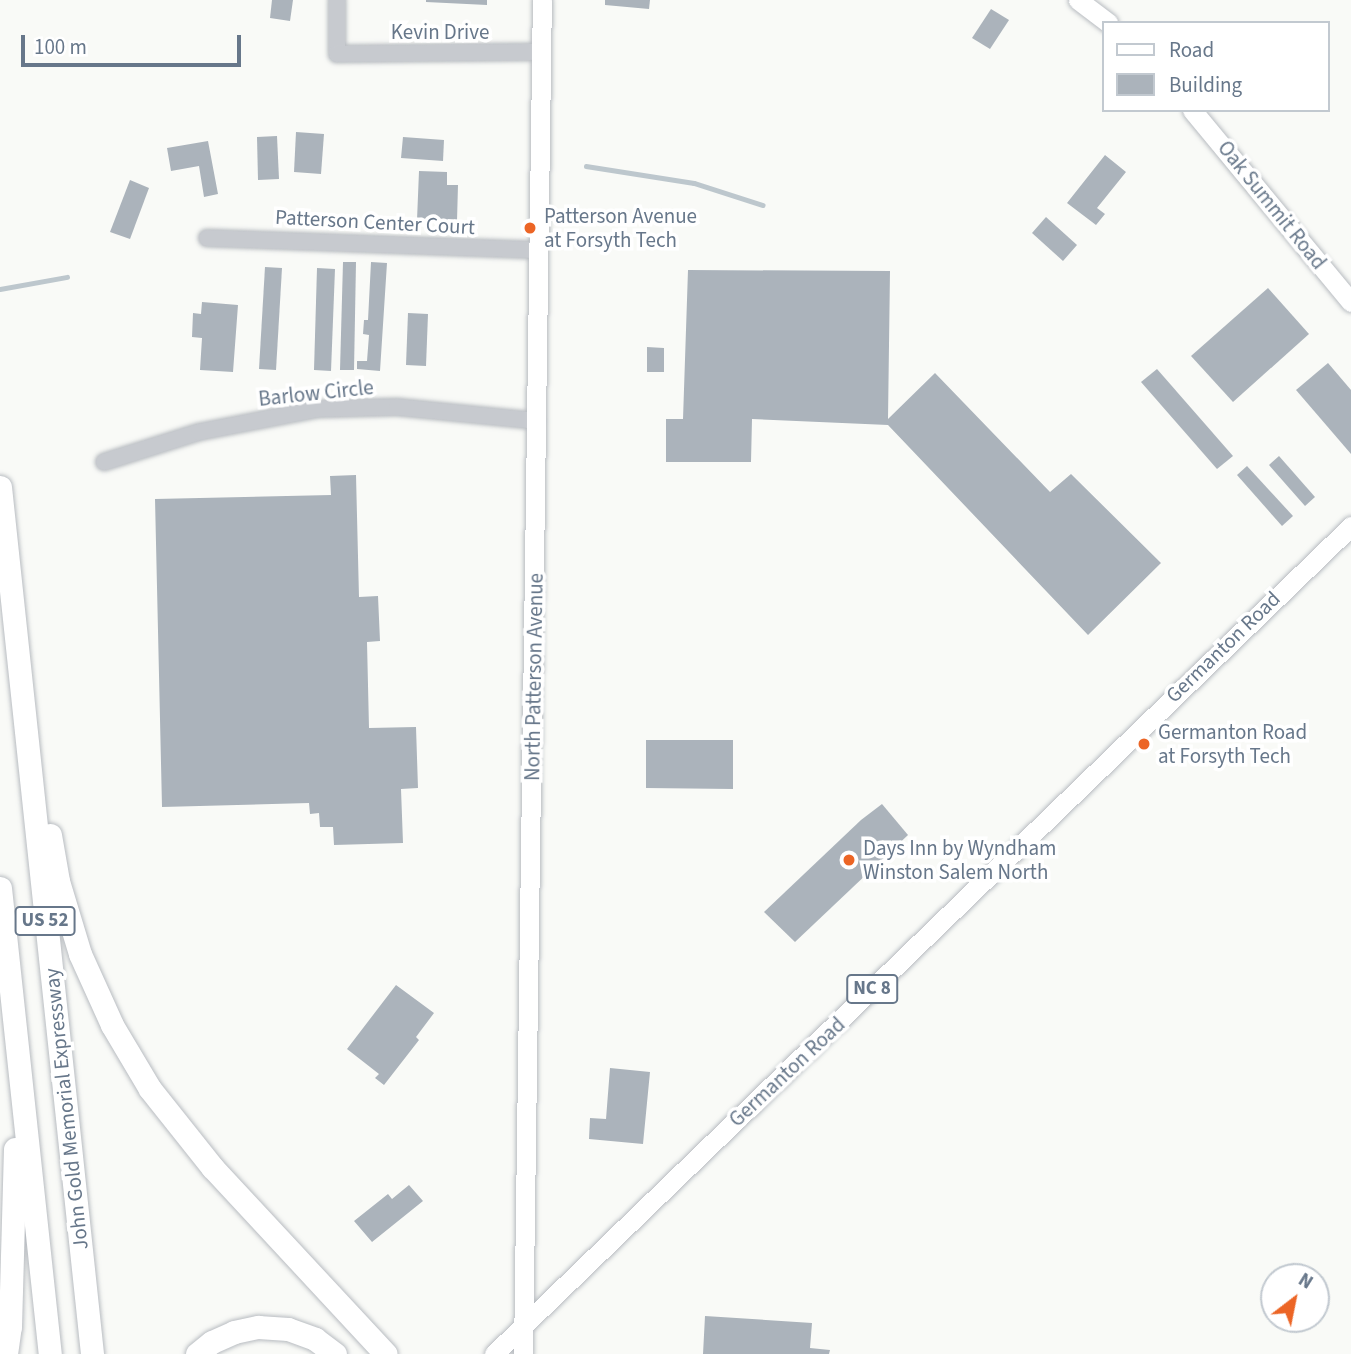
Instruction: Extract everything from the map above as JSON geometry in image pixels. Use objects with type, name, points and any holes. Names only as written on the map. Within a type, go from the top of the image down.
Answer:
[{"type":"highway","name":"John Gold Memorial Expressway","points":[[0,487],[92,1354]]},
{"type":"highway","points":[[19,681],[36,733],[51,841],[65,907],[80,954],[112,1025],[149,1089],[178,1127],[257,1217],[386,1354]]},
{"type":"highway","name":"John Gold Memorial Expressway","points":[[0,888],[50,1354]]},
{"type":"highway","points":[[6,1354],[10,1327],[15,1197],[13,1013]]},
{"type":"highway","points":[[197,1354],[212,1342],[234,1332],[258,1327],[288,1329],[315,1339],[335,1354]]},
{"type":"main road","name":"North Patterson Avenue","points":[[523,1354],[542,0]]},
{"type":"main road","points":[[1078,0],[1105,21]]},
{"type":"main road","name":"Oak Summit Road","points":[[1194,112],[1351,302]]},
{"type":"main road","name":"Germanton Road","points":[[494,1354],[779,1077],[843,1020],[944,918],[1351,526]]},
{"type":"street","name":"Kevin Drive","points":[[337,0],[337,54],[542,52]]},
{"type":"street","name":"Patterson Center Court","points":[[207,237],[540,250]]},
{"type":"street","name":"Barlow Circle","points":[[104,462],[199,432],[317,409],[397,407],[538,421]]},
{"type":"building","points":[[272,0],[293,0],[290,21],[270,18]]},
{"type":"building","points":[[487,0],[487,5],[426,2]]},
{"type":"building","points":[[605,0],[650,0],[649,9],[605,5]]},
{"type":"building","points":[[991,9],[1009,20],[990,49],[972,38]]},
{"type":"building","points":[[296,132],[324,134],[321,174],[294,172]]},
{"type":"building","points":[[277,136],[279,179],[258,180],[257,137]]},
{"type":"building","points":[[403,137],[444,140],[443,161],[401,158]]},
{"type":"building","points":[[208,141],[218,194],[204,197],[199,166],[171,171],[167,148]]},
{"type":"building","points":[[1105,155],[1126,172],[1097,208],[1105,214],[1096,225],[1067,203]]},
{"type":"building","points":[[419,171],[447,172],[447,185],[458,185],[457,221],[417,220]]},
{"type":"building","points":[[130,180],[149,188],[130,239],[110,232]]},
{"type":"building","points":[[1046,217],[1077,245],[1063,261],[1032,233]]},
{"type":"building","points":[[343,262],[356,262],[354,370],[340,370]]},
{"type":"building","points":[[371,262],[387,263],[380,371],[357,369],[357,361],[367,361],[369,335],[363,334],[364,320],[368,320]]},
{"type":"building","points":[[265,267],[282,268],[276,370],[259,369]]},
{"type":"building","points":[[317,268],[335,269],[331,371],[314,370]]},
{"type":"building","points":[[688,270],[890,271],[888,419],[935,373],[1050,492],[1071,474],[1161,563],[1088,635],[888,425],[752,419],[751,462],[666,462],[666,419],[683,419]]},
{"type":"building","points":[[1268,288],[1309,334],[1233,402],[1191,356]]},
{"type":"building","points":[[202,302],[238,305],[233,372],[200,370],[202,338],[192,337],[193,313],[201,314]]},
{"type":"building","points":[[408,313],[428,314],[426,366],[406,365]]},
{"type":"building","points":[[647,347],[664,348],[664,372],[647,372]]},
{"type":"building","points":[[1328,363],[1351,390],[1351,454],[1296,390]]},
{"type":"building","points":[[1157,369],[1233,456],[1217,469],[1141,382]]},
{"type":"building","points":[[1279,456],[1315,497],[1305,506],[1269,465]]},
{"type":"building","points":[[1247,466],[1293,516],[1282,526],[1237,475]]},
{"type":"building","points":[[356,475],[359,597],[378,596],[380,641],[367,642],[369,728],[416,727],[418,788],[401,789],[403,843],[334,845],[333,827],[320,827],[319,813],[310,814],[309,803],[162,807],[155,499],[331,495],[330,476]]},
{"type":"building","points":[[646,740],[733,740],[733,789],[646,788]]},
{"type":"building","name":"Days Inn by Wyndham Winston Salem North","points":[[882,804],[908,835],[795,942],[764,912],[861,820]]},
{"type":"building","points":[[396,985],[434,1013],[416,1037],[419,1040],[384,1085],[375,1078],[379,1074],[347,1049]]},
{"type":"building","points":[[610,1068],[650,1072],[643,1144],[589,1139],[590,1118],[606,1119]]},
{"type":"building","points":[[409,1185],[423,1201],[372,1242],[354,1221],[388,1194],[392,1199]]},
{"type":"building","points":[[705,1316],[812,1323],[810,1348],[830,1350],[829,1354],[703,1354]]},
{"type":"waterway","points":[[586,166],[694,183],[763,205]]},
{"type":"waterway","points":[[0,289],[67,277]]},
{"type":"place","name":"Patterson Avenue at Forsyth Tech","points":[[530,228]]},
{"type":"place","name":"Germanton Road at Forsyth Tech","points":[[1144,744]]},
{"type":"place","name":"Days Inn by Wyndham Winston Salem North","points":[[849,860]]}]
